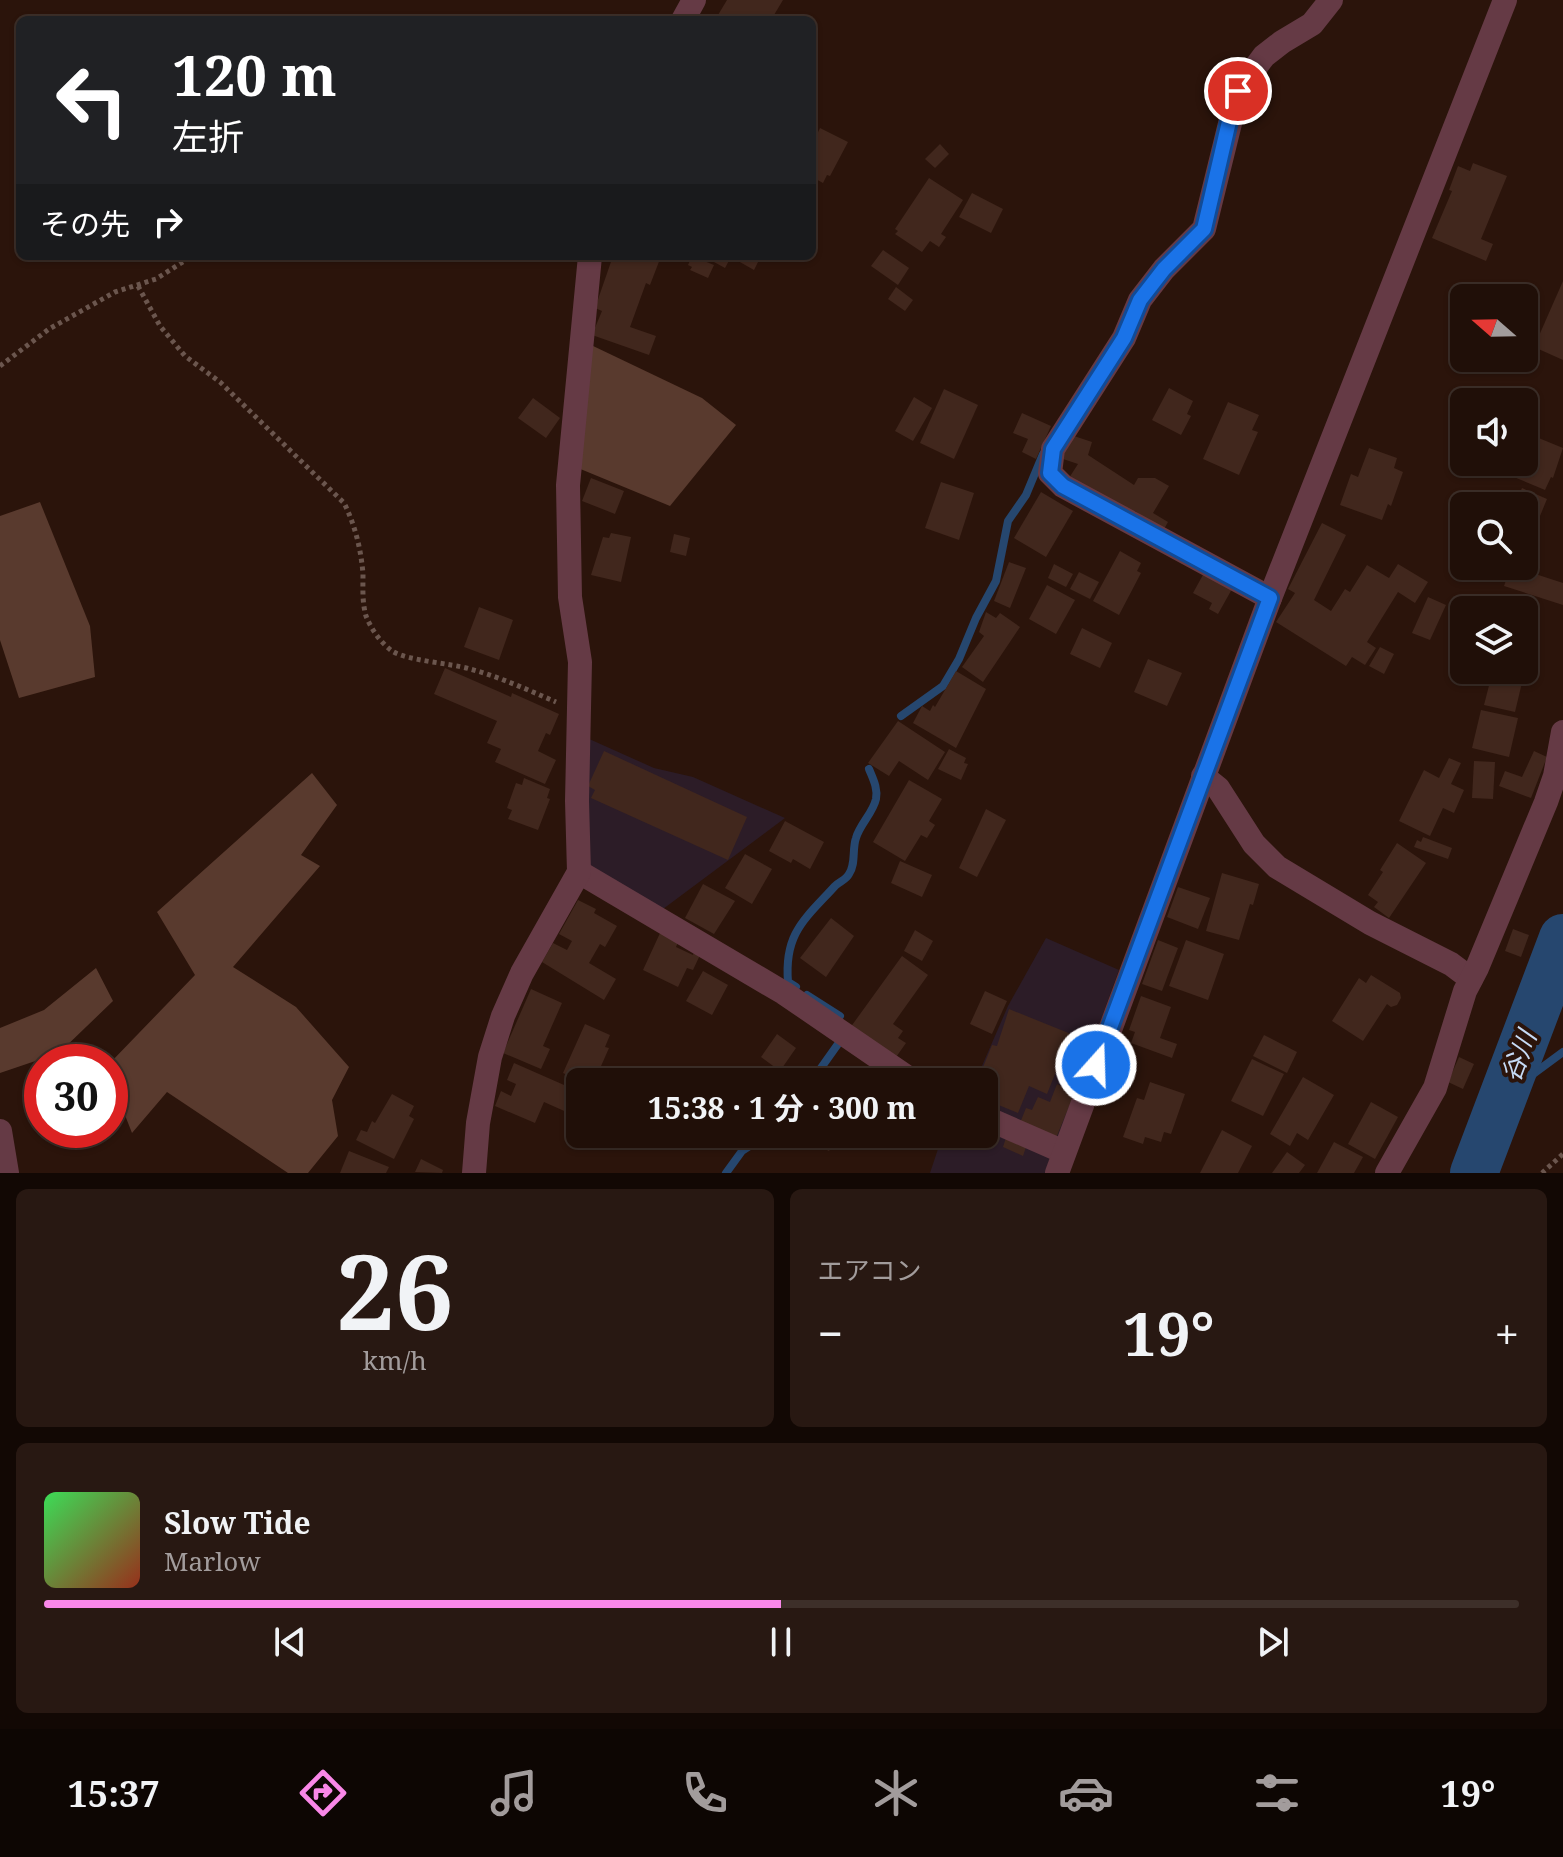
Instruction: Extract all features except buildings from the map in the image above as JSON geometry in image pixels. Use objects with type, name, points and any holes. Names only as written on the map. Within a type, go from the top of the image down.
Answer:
[{"type":"street","points":[[1270,598],[1063,486],[1050,473],[1050,458],[1067,424],[1124,338],[1140,300],[1164,269],[1204,229],[1238,91],[1264,56],[1312,24],[1331,0]]},
{"type":"street","points":[[998,1125],[1060,1162],[1270,598],[1505,0]]},
{"type":"street","points":[[474,1173],[478,1123],[490,1057],[503,1016],[522,973],[579,872],[580,662],[570,597],[568,485],[590,260]]},
{"type":"street","points":[[1387,1173],[1435,1088],[1465,991],[1546,802],[1555,776],[1563,732]]},
{"type":"street","points":[[1203,776],[1218,788],[1254,844],[1277,867],[1402,941],[1451,964],[1471,979]]},
{"type":"street","points":[[579,872],[784,993],[894,1068]]},
{"type":"street","points":[[0,1131],[7,1173]]},
{"type":"path","points":[[0,366],[49,329],[115,292],[156,279],[186,260]]},
{"type":"path","points":[[138,286],[160,326],[185,356],[220,382],[344,503],[353,521],[360,551],[366,616],[381,640],[402,655],[468,668],[500,678],[580,713]]},
{"type":"path","points":[[1542,1173],[1563,1154]]},
{"type":"shaded area","points":[[591,345],[702,398],[736,425],[670,506],[578,468]]},
{"type":"shaded area","points":[[40,502],[90,626],[95,677],[19,698],[0,640],[0,516]]},
{"type":"shaded area","points":[[587,738],[654,768],[693,777],[785,818],[659,912],[588,868]]},
{"type":"shaded area","points":[[312,773],[337,805],[301,855],[320,866],[233,967],[296,1007],[349,1067],[332,1100],[338,1136],[308,1173],[288,1173],[167,1092],[132,1133],[128,1123],[128,1044],[195,975],[157,912]]},
{"type":"shaded area","points":[[1046,938],[1119,970],[1058,1138],[998,1115],[998,1068],[981,1068],[1008,1006]]},
{"type":"shaded area","points":[[96,968],[113,1001],[68,1044],[24,1044],[24,1065],[0,1073],[0,1028],[44,1010]]},
{"type":"shaded area","points":[[998,1132],[1050,1158],[1045,1173],[930,1173],[938,1148],[998,1148]]},
{"type":"waterway","points":[[901,716],[943,686],[959,659],[996,581],[1008,521],[1026,495],[1043,454]]},
{"type":"waterway","points":[[796,987],[788,982],[789,951],[793,939],[806,918],[851,870],[856,838],[876,799],[876,787],[869,769]]},
{"type":"waterway","name":"谷川","points":[[1474,1173],[1563,938]]},
{"type":"waterway","points":[[807,995],[840,1016]]},
{"type":"waterway","points":[[821,1068],[838,1044]]},
{"type":"waterway","points":[[1502,1097],[1563,1052]]},
{"type":"waterway","points":[[726,1173],[747,1148]]},
{"type":"route","points":[[1096,1065],[1270,598],[1055,481],[1050,473],[1050,458],[1067,424],[1124,338],[1140,300],[1164,269],[1204,229],[1238,91]]}]
